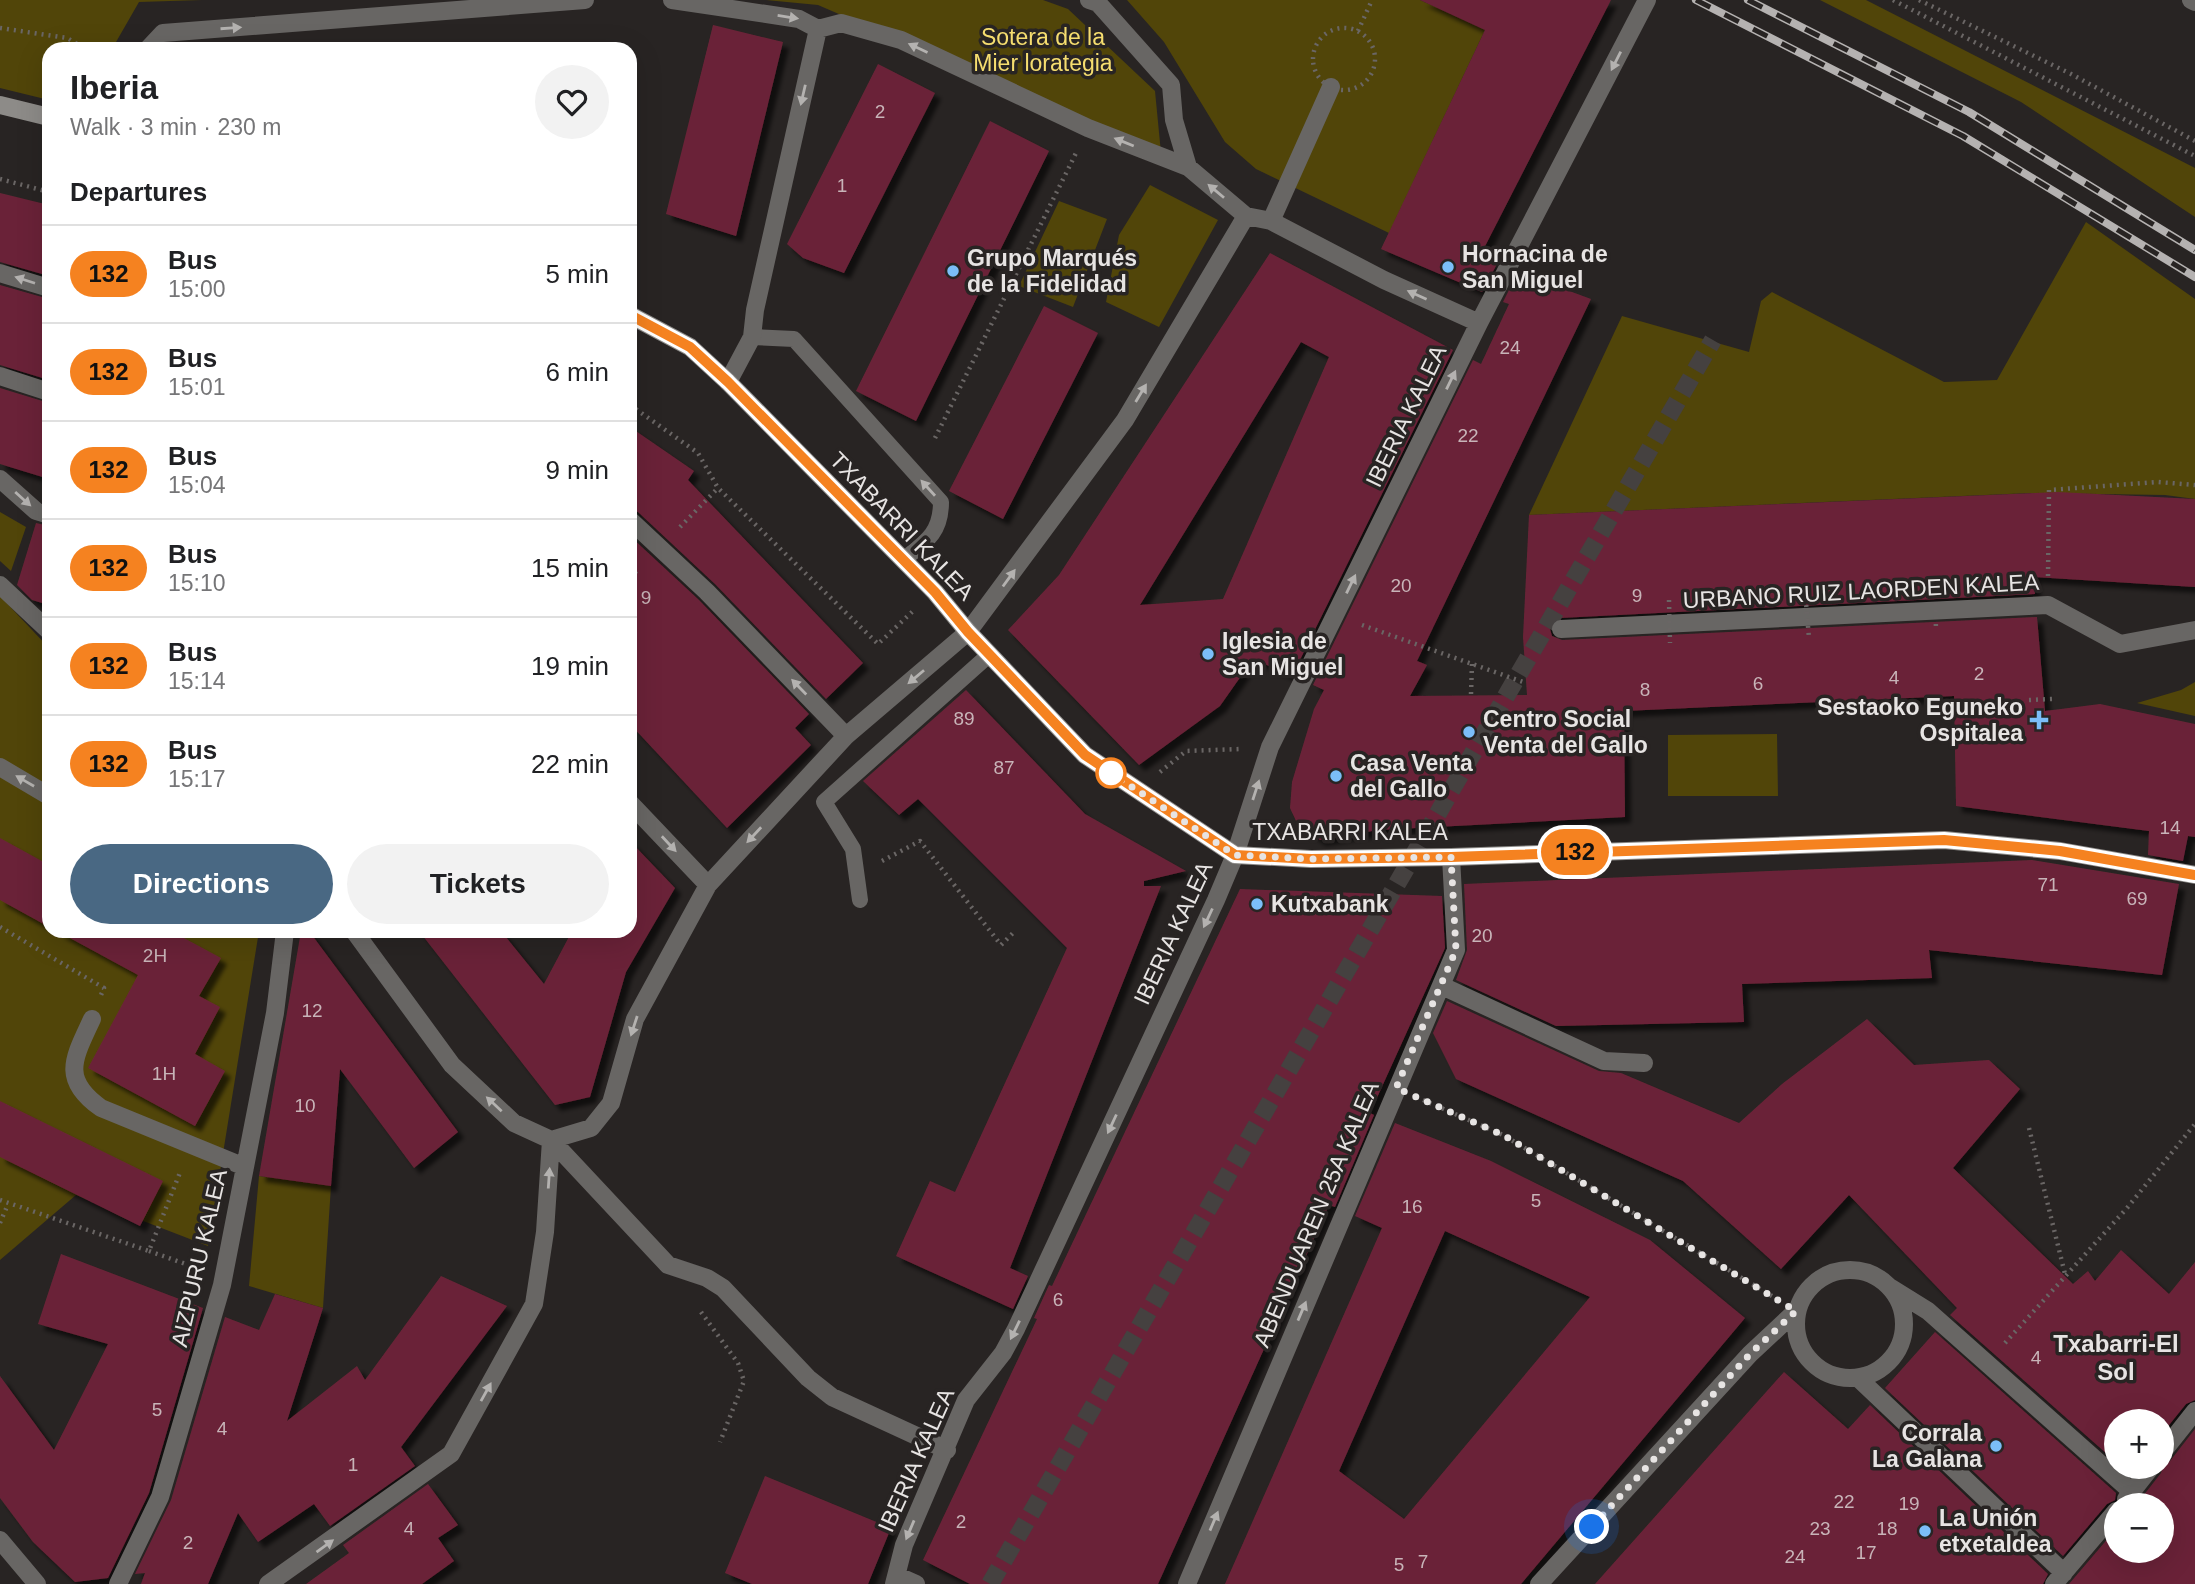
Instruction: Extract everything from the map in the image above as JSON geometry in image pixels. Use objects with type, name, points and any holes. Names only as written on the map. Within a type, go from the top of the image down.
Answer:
[{"type":"street","points":[[155,42],[163,33],[585,0]]},
{"type":"street","points":[[672,0],[799,19],[818,29],[841,23],[901,40],[1088,128],[1188,167],[1246,216],[1270,221],[1384,280],[1479,323]]},
{"type":"street","points":[[1089,0],[1098,3],[1171,85],[1174,120],[1188,167]]},
{"type":"street","name":"IBERIA KALEA","points":[[896,1580],[904,1545],[947,1450],[966,1400],[1003,1353],[1016,1329],[1235,855],[1270,747],[1479,323],[1647,0]]},
{"type":"street","points":[[728,382],[752,337],[755,310],[818,29]]},
{"type":"street","points":[[1270,221],[1331,87]]},
{"type":"street","points":[[0,105],[42,115]]},
{"type":"street","points":[[551,1140],[590,1128],[611,1102],[635,1019],[708,885],[846,736],[968,632],[1125,420],[1246,216]]},
{"type":"street","points":[[0,273],[42,286]]},
{"type":"street","name":"TXABARRI KALEA","points":[[637,319],[690,347],[728,382],[935,592],[968,632],[1085,755],[1235,855],[1311,859],[1451,857],[1944,840],[2060,851],[2195,875]]},
{"type":"street","points":[[0,376],[42,391]]},
{"type":"street","points":[[0,479],[36,511],[42,512]]},
{"type":"street","points":[[637,526],[846,736]]},
{"type":"street","points":[[0,585],[42,624]]},
{"type":"street","name":"URBANO RUIZ LAORDEN KALEA","points":[[1561,629],[2048,605],[2120,644],[2195,630]]},
{"type":"street","points":[[0,767],[42,792]]},
{"type":"street","points":[[637,810],[708,885]]},
{"type":"street","name":"ABENDUAREN 25A KALEA","points":[[1187,1584],[1456,950],[1451,857]]},
{"type":"street","name":"AIZPURU KALEA","points":[[118,1584],[160,1497],[223,1278],[275,1013],[284,938]]},
{"type":"street","points":[[359,938],[452,1065],[514,1123],[551,1140],[668,1265],[707,1278],[723,1288],[808,1378],[824,1391],[947,1450]]},
{"type":"street","points":[[1442,986],[1604,1061],[1644,1063]]},
{"type":"street","points":[[92,1019],[77,1051],[73,1068],[75,1082],[83,1095],[101,1108],[245,1167]]},
{"type":"street","points":[[268,1584],[452,1454],[534,1304],[545,1231],[551,1140]]},
{"type":"street","points":[[1539,1584],[1750,1354],[1796,1311],[1814,1283],[1843,1270],[1867,1273],[1928,1311],[2120,1493]]},
{"type":"street","points":[[1796,1311],[1797,1339],[1808,1360],[1827,1374],[1858,1378],[1874,1373],[1888,1363],[1902,1341],[1904,1315],[1898,1299],[1888,1286]]},
{"type":"street","points":[[1858,1378],[2059,1578],[2104,1525]]},
{"type":"street","points":[[2174,1438],[2195,1411]]},
{"type":"street","points":[[2131,1493],[2142,1479]]},
{"type":"street","points":[[0,1540],[37,1584]]},
{"type":"street","points":[[896,1580],[916,1584]]},
{"type":"lane","points":[[752,337],[794,339],[941,502],[941,521],[927,540],[904,560]]},
{"type":"lane","points":[[860,900],[853,849],[824,802],[990,653]]},
{"type":"path","points":[[1358,31],[1372,0]]},
{"type":"path","points":[[1893,0],[2195,156]]},
{"type":"path","points":[[1919,0],[2071,74],[2195,141]]},
{"type":"path","points":[[0,28],[66,38],[73,42]]},
{"type":"path","points":[[935,438],[1088,128]]},
{"type":"path","points":[[0,179],[42,190]]},
{"type":"path","points":[[637,410],[698,453],[718,488],[878,644],[935,592]]},
{"type":"path","points":[[2048,605],[2049,489],[2158,482],[2195,485]]},
{"type":"path","points":[[661,548],[718,488]]},
{"type":"path","points":[[1935,582],[1936,631]]},
{"type":"path","points":[[1805,591],[1809,638]]},
{"type":"path","points":[[1669,600],[1670,643]]},
{"type":"path","points":[[1335,616],[1526,683]]},
{"type":"path","points":[[1471,694],[1472,663]]},
{"type":"path","points":[[2029,700],[2052,699]]},
{"type":"path","points":[[1136,791],[1185,751],[1270,747]]},
{"type":"path","points":[[857,874],[920,841],[1000,944],[1014,932]]},
{"type":"path","points":[[0,927],[104,988],[92,1019]]},
{"type":"path","points":[[1396,1088],[1503,1135],[1796,1311]]},
{"type":"path","points":[[2007,1341],[2127,1208],[2195,1124]]},
{"type":"path","points":[[2029,1128],[2065,1275]]},
{"type":"path","points":[[149,1251],[175,1185]]},
{"type":"path","points":[[0,1200],[223,1278]]},
{"type":"path","points":[[0,1223],[8,1204]]},
{"type":"path","points":[[699,1309],[738,1363],[744,1381],[720,1442]]},
{"type":"green space","points":[[0,0],[202,0],[139,2],[116,42],[42,42],[42,98],[0,88]]},
{"type":"green space","name":"Sotera de la Mier lorategia","points":[[766,0],[1043,0],[1068,9],[1155,91],[1161,153],[818,5]]},
{"type":"green space","points":[[1127,0],[1420,0],[1485,30],[1389,233],[1256,169],[1225,142],[1164,42]]},
{"type":"green space","points":[[1820,0],[1866,0],[2195,168],[2195,217],[2021,102]]},
{"type":"green space","points":[[1150,185],[1218,220],[1159,327],[1106,302],[1119,235]]},
{"type":"green space","points":[[1059,201],[1107,219],[1073,307],[1019,286]]},
{"type":"green space","points":[[2086,222],[2195,299],[2195,499],[2165,495],[2031,493],[1529,515],[1622,316],[1749,352],[1761,301],[1772,292],[1944,382],[1997,380]]},
{"type":"green space","points":[[0,512],[26,527],[11,571],[0,561]]},
{"type":"green space","points":[[0,596],[42,641],[42,938],[258,938],[208,1246],[76,1195],[0,1260]]},
{"type":"green space","points":[[2195,682],[2195,716],[2137,703],[2181,690]]},
{"type":"green space","points":[[1777,734],[1778,796],[1668,796],[1668,735]]},
{"type":"green space","points":[[259,1176],[331,1186],[323,1308],[249,1286]]},
{"type":"building","points":[[1420,0],[1611,0],[1479,258],[1497,264],[1482,292],[1381,249],[1485,30]]},
{"type":"building","points":[[713,25],[783,42],[736,236],[666,214]]},
{"type":"building","points":[[878,64],[935,93],[844,273],[803,258],[787,244]]},
{"type":"building","name":"Grupo Marqués de la Fidelidad","points":[[990,121],[1049,151],[916,421],[856,391]]},
{"type":"building","points":[[0,193],[42,203],[42,274],[0,262]]},
{"type":"building","points":[[1270,253],[1453,350],[1292,676],[1253,659],[1220,706],[1139,765],[1008,630],[1059,575]],"holes":[[[1301,342],[1329,357],[1223,599],[1140,605]]]},
{"type":"building","points":[[1518,272],[1591,299],[1417,661],[1427,665],[1410,696],[1527,695],[1523,637],[1529,515],[2058,492],[2195,499],[2195,587],[2034,577],[2035,594],[1560,618],[1554,620],[1550,629],[1552,636],[1562,640],[2037,617],[2045,711],[2100,704],[2195,724],[2195,837],[2188,836],[2183,861],[2148,855],[2149,831],[1956,806],[1954,696],[1624,711],[1625,817],[1378,830],[1320,840],[1297,823],[1290,808],[1292,782],[1314,709],[1324,690],[1313,685],[1473,360],[1481,364],[1509,304],[1503,302]]},
{"type":"building","points":[[0,285],[42,297],[42,378],[0,365]]},
{"type":"building","points":[[1044,306],[1098,333],[1003,519],[949,491]]},
{"type":"building","points":[[0,388],[42,401],[42,477],[0,464]]},
{"type":"building","points":[[637,432],[694,471],[688,480],[863,663],[826,699],[715,584],[638,512]]},
{"type":"building","points":[[36,523],[42,524],[42,603],[32,600],[17,585]]},
{"type":"building","points":[[637,542],[699,600],[809,714],[795,728],[811,745],[727,828],[637,732]]},
{"type":"building","points":[[966,690],[1085,814],[1186,871],[1144,881],[1144,886],[1161,886],[1010,1268],[1028,1276],[1013,1309],[896,1256],[930,1181],[955,1192],[1067,948],[918,799],[899,815],[863,781]]},
{"type":"building","points":[[0,838],[42,861],[42,923],[0,900]]},
{"type":"building","points":[[637,848],[675,888],[626,972],[590,1097],[555,1105],[424,938],[507,938],[544,984],[568,938],[637,938]]},
{"type":"building","points":[[2032,860],[2179,884],[2162,975],[1929,950],[1932,978],[1742,984],[1744,1022],[1556,1026],[1456,980],[1467,950],[1464,884]]},
{"type":"building","points":[[1240,889],[1442,896],[1445,948],[1370,1113],[1374,1115],[1335,1207],[1329,1205],[1158,1584],[970,1584],[923,1560],[1037,1319],[1034,1318],[1049,1285],[1052,1286]]},
{"type":"building","points":[[70,938],[184,938],[221,958],[199,996],[220,1007],[195,1054],[225,1071],[195,1126],[88,1068],[138,975]]},
{"type":"building","points":[[300,938],[314,938],[458,1132],[414,1168],[340,1069],[331,1186],[259,1176]]},
{"type":"building","points":[[1447,1001],[1599,1071],[1621,1073],[1739,1123],[1782,1084],[1867,1019],[1914,1065],[1989,1060],[2020,1089],[1953,1168],[2073,1284],[2088,1271],[2095,1281],[2121,1250],[2169,1294],[2195,1262],[2195,1400],[2186,1404],[2174,1419],[2174,1409],[2104,1409],[2104,1451],[1950,1315],[1957,1308],[1849,1195],[1781,1269],[1683,1181],[1456,1079],[1433,1033]]},
{"type":"building","points":[[0,1101],[163,1181],[140,1226],[0,1157]]},
{"type":"building","points":[[1395,1123],[1491,1161],[1650,1240],[1745,1318],[1521,1584],[1225,1584],[1382,1228],[1355,1216]],"holes":[[[1445,1231],[1590,1297],[1404,1519],[1339,1471]]]},
{"type":"building","points":[[61,1254],[203,1308],[149,1493],[108,1578],[75,1582],[33,1542],[0,1498],[0,1376],[54,1450],[108,1344],[38,1324]]},
{"type":"building","points":[[441,1276],[507,1306],[401,1447],[415,1466],[330,1526],[314,1504],[258,1542],[238,1513],[208,1584],[141,1584],[145,1573],[135,1574],[171,1500],[225,1317],[259,1330],[275,1294],[323,1308],[287,1421],[357,1366],[365,1380]]},
{"type":"building","name":"Corrala La Galana","points":[[1935,1332],[2116,1493],[2104,1493],[2104,1508],[2063,1556],[1885,1388]]},
{"type":"building","points":[[1784,1372],[1848,1429],[1870,1405],[2048,1574],[2043,1584],[1595,1584]]},
{"type":"building","points":[[2195,1429],[2195,1584],[2069,1584],[2104,1543],[2104,1563],[2174,1563],[2174,1493],[2145,1493],[2156,1479],[2174,1479],[2174,1456]]},
{"type":"building","points":[[765,1476],[891,1528],[868,1584],[752,1584],[725,1573]]},
{"type":"building","points":[[428,1484],[458,1525],[438,1538],[454,1561],[422,1584],[306,1584],[349,1553],[343,1545]]},
{"type":"tunnel","points":[[990,1584],[1713,340]]},
{"type":"railway","points":[[1696,0],[1963,136],[2195,277]]},
{"type":"railway","points":[[1748,0],[1969,112],[2195,250]]},
{"type":"bus line","name":"132","points":[[637,319],[690,347],[728,382],[935,592],[968,632],[1085,755],[1235,855],[1311,859],[1451,857],[1944,840],[1991,842],[2060,851],[2195,875]]},
{"type":"place","name":"Hornacina de San Miguel","points":[[1448,267]]},
{"type":"place","name":"Grupo Marqués de la Fidelidad","points":[[953,271]]},
{"type":"place","name":"Iglesia de San Miguel","points":[[1208,654]]},
{"type":"place","name":"Sestaoko Eguneko Ospitalea","points":[[2039,720]]},
{"type":"place","name":"Centro Social Venta del Gallo","points":[[1469,732]]},
{"type":"place","name":"Casa Venta del Gallo","points":[[1336,776]]},
{"type":"place","name":"Kutxabank","points":[[1257,904]]},
{"type":"place","name":"Corrala La Galana","points":[[1996,1446]]},
{"type":"place","name":"La Unión etxetaldea","points":[[1925,1531]]},
{"type":"district","name":"Txabarri-El Sol","points":[[2116,1357]]},
{"type":"route","points":[[1111,773],[1235,855],[1311,859],[1451,857],[1456,950],[1396,1088],[1503,1135],[1796,1311],[1750,1354],[1592,1527]]}]
